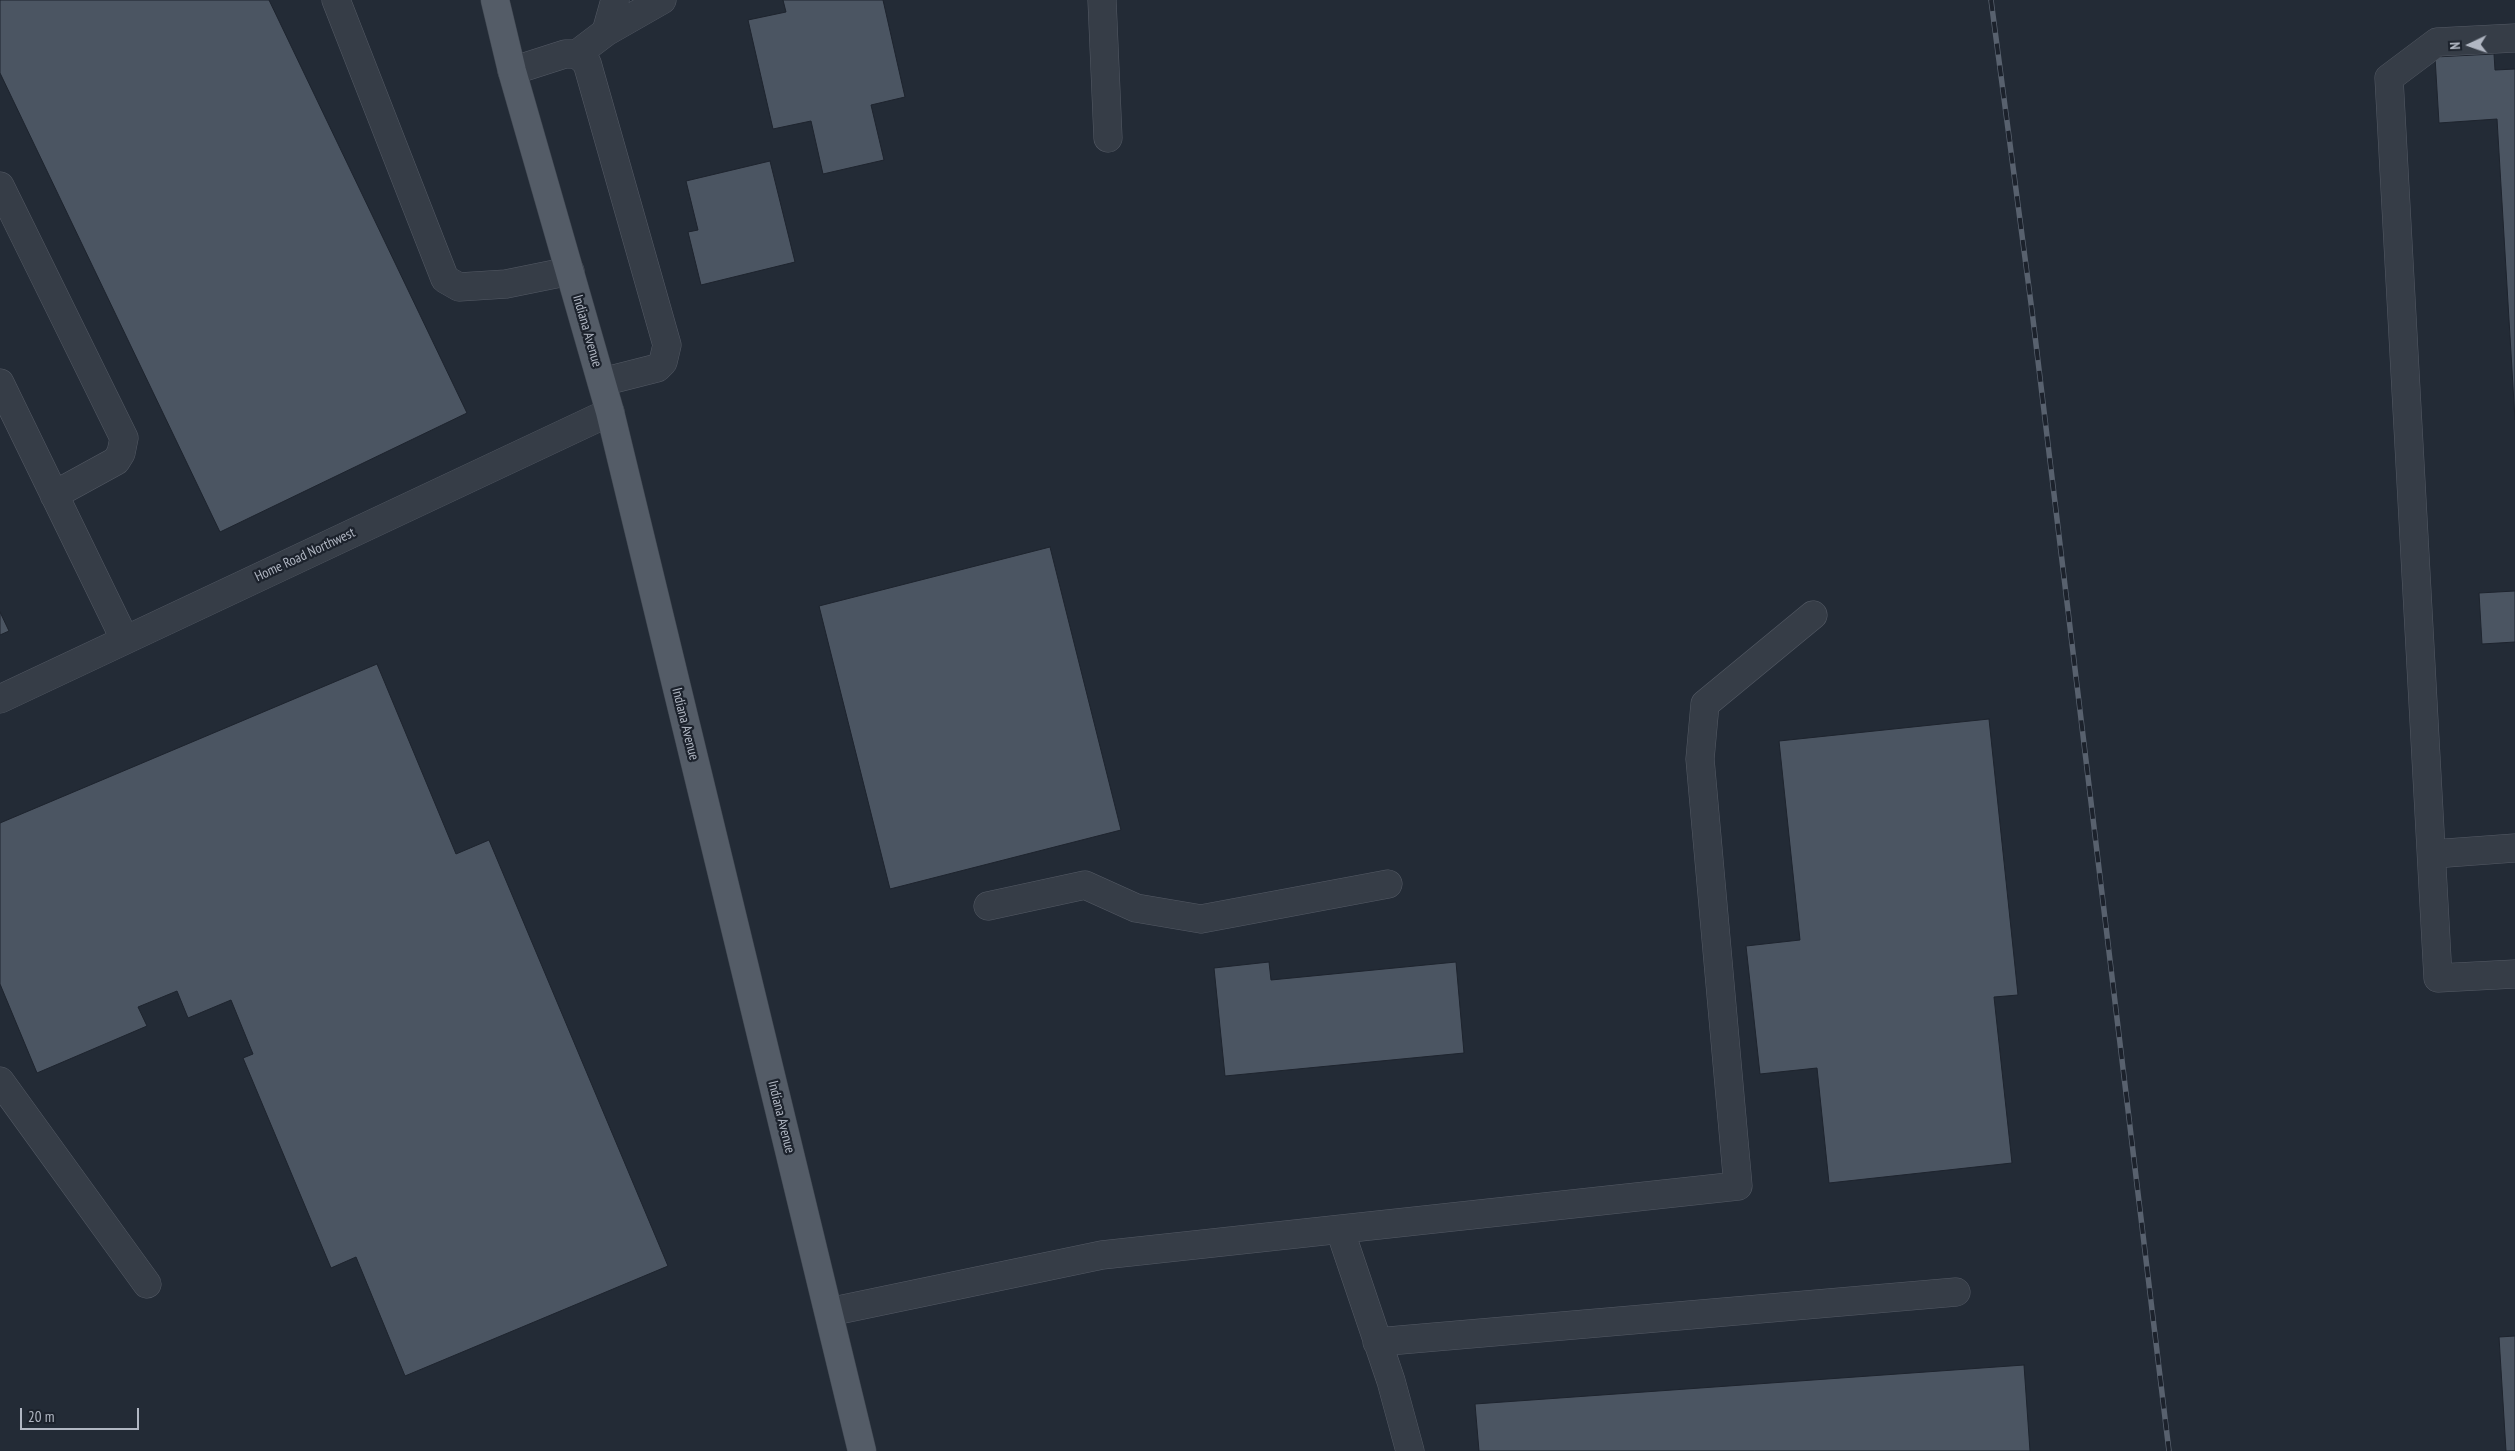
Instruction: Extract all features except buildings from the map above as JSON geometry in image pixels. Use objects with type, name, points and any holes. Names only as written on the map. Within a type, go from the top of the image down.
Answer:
[{"type":"main road","name":"Indiana Avenue","points":[[495,0],[512,70],[610,412],[862,1451]]},
{"type":"street","points":[[336,0],[445,279],[459,288],[506,284],[570,272]]},
{"type":"street","points":[[606,32],[616,0]]},
{"type":"street","points":[[512,70],[565,54],[577,54],[606,32],[662,0]]},
{"type":"street","points":[[1102,0],[1108,138]]},
{"type":"street","points":[[2515,38],[2437,42],[2389,78],[2433,854],[2438,978],[2515,974]]},
{"type":"street","points":[[577,54],[587,63],[667,345],[663,362],[657,368],[602,382]]},
{"type":"street","points":[[0,186],[124,438],[121,453],[116,461],[54,495]]},
{"type":"street","points":[[0,383],[124,640]]},
{"type":"street","name":"Home Road Northwest","points":[[0,699],[610,412]]},
{"type":"street","points":[[829,1312],[1102,1255],[1738,1186],[1700,759],[1705,704],[1813,615]]},
{"type":"street","points":[[2433,854],[2515,848]]},
{"type":"street","points":[[988,906],[1085,885],[1136,908],[1200,919],[1388,884]]},
{"type":"street","points":[[0,1081],[147,1284]]},
{"type":"street","points":[[1340,1230],[1410,1451]]},
{"type":"street","points":[[1377,1342],[1956,1292]]},
{"type":"railway","points":[[1991,0],[2032,311],[2169,1451]]}]
